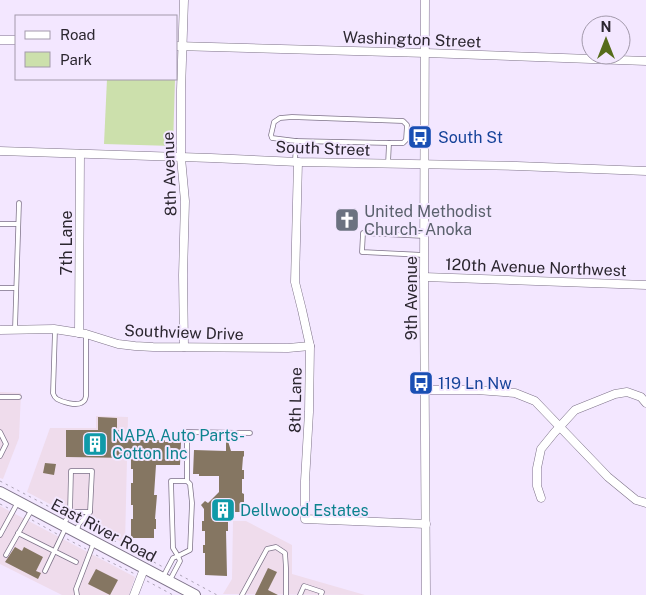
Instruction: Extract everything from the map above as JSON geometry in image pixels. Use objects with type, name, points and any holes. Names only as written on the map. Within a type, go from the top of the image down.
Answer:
[{"type":"main road","name":"East River Road","points":[[0,492],[32,509],[71,523],[94,542],[144,569],[168,575],[195,595]]},
{"type":"street","name":"8th Avenue","points":[[184,0],[180,47],[181,158],[185,201],[182,274],[184,347]]},
{"type":"street","name":"9th Avenue","points":[[425,0],[426,595]]},
{"type":"street","points":[[0,40],[15,40]]},
{"type":"street","name":"Washington Street","points":[[180,47],[646,61]]},
{"type":"street","name":"South Street","points":[[0,151],[296,162],[646,171]]},
{"type":"street","name":"7th Lane","points":[[80,154],[83,334]]},
{"type":"street","name":"8th Lane","points":[[296,162],[295,282],[310,346],[305,519],[426,524]]},
{"type":"street","name":"120th Avenue Northwest","points":[[424,278],[646,285]]},
{"type":"street","name":"Southview Drive","points":[[0,330],[55,330],[83,334],[118,344],[152,347],[288,348],[310,346]]},
{"type":"street","points":[[425,390],[477,390],[515,393],[535,401],[608,477],[636,500],[646,504]]},
{"type":"street","points":[[541,498],[537,486],[537,468],[541,449],[575,410],[615,394],[627,392],[646,403]]},
{"type":"street","points":[[134,595],[144,569]]},
{"type":"lane","points":[[292,117],[403,121],[407,124],[406,140],[403,143],[296,141],[272,138],[274,122],[280,118],[292,117]]},
{"type":"lane","points":[[296,141],[296,162]]},
{"type":"lane","points":[[388,164],[389,143]]},
{"type":"lane","points":[[15,329],[19,203]]},
{"type":"lane","points":[[0,224],[18,224]]},
{"type":"lane","points":[[424,236],[363,233],[362,252],[424,255]]},
{"type":"lane","points":[[0,288],[16,288]]},
{"type":"lane","points":[[55,330],[54,396],[60,400],[76,404],[84,401],[86,396],[83,334]]},
{"type":"lane","points":[[0,397],[19,397]]},
{"type":"lane","points":[[0,432],[6,444],[0,456]]},
{"type":"lane","points":[[168,575],[173,558],[190,550],[192,503],[190,484],[187,481],[187,432],[250,433]]},
{"type":"lane","points":[[71,523],[71,471],[92,471],[90,512]]},
{"type":"lane","points":[[168,575],[180,561],[173,548],[171,481],[187,481]]},
{"type":"lane","points":[[0,535],[18,502]]},
{"type":"lane","points":[[6,555],[32,509]]},
{"type":"lane","points":[[44,570],[71,523],[90,512]]},
{"type":"lane","points":[[71,523],[90,512]]},
{"type":"lane","points":[[18,533],[76,562]]},
{"type":"lane","points":[[77,595],[76,589],[94,542]]},
{"type":"lane","points":[[242,595],[267,549],[276,548],[285,553],[286,595]]},
{"type":"lane","points":[[300,595],[304,586],[322,592],[321,595]]},
{"type":"path","points":[[0,480],[71,523],[168,575],[217,595]]},
{"type":"shaded area","points":[[0,392],[21,393],[19,438],[3,479],[0,478]]},
{"type":"shaded area","points":[[96,416],[128,417],[125,544],[27,492],[50,428],[96,428]]},
{"type":"shaded area","points":[[0,506],[135,577],[129,595],[62,595],[0,564]]},
{"type":"shaded area","points":[[233,521],[246,521],[292,545],[292,574],[365,595],[223,594],[232,579]]},
{"type":"green space","points":[[107,80],[175,80],[173,146],[104,144]]},
{"type":"building","points":[[98,417],[117,418],[117,430],[124,431],[124,438],[181,442],[180,465],[156,465],[154,495],[157,495],[154,538],[131,538],[133,505],[131,505],[131,483],[133,483],[133,469],[131,469],[131,458],[66,457],[66,430],[98,430]]},
{"type":"building","name":"Dellwood Estates","points":[[226,438],[231,451],[244,451],[242,493],[244,494],[244,503],[242,503],[242,512],[231,512],[228,516],[228,531],[226,531],[227,576],[205,575],[203,545],[205,545],[205,531],[202,531],[204,509],[201,505],[205,501],[208,503],[219,492],[219,476],[199,476],[199,474],[193,474],[194,450],[226,451]]},
{"type":"building","points":[[45,463],[56,464],[54,475],[43,473]]},
{"type":"building","points":[[15,547],[22,551],[24,547],[43,557],[36,571],[41,573],[38,579],[5,562]]},
{"type":"building","points":[[268,568],[277,572],[268,590],[278,595],[255,595]]},
{"type":"building","points":[[96,569],[118,580],[110,595],[88,584]]},
{"type":"place","name":"South St","points":[[420,137]]},
{"type":"place","name":"United Methodist Church- Anoka","points":[[347,220]]},
{"type":"place","name":"119 Ln Nw","points":[[421,383]]},
{"type":"place","name":"NAPA Auto Parts- Cotton Inc","points":[[95,444]]},
{"type":"place","name":"Dellwood Estates","points":[[223,510]]}]
